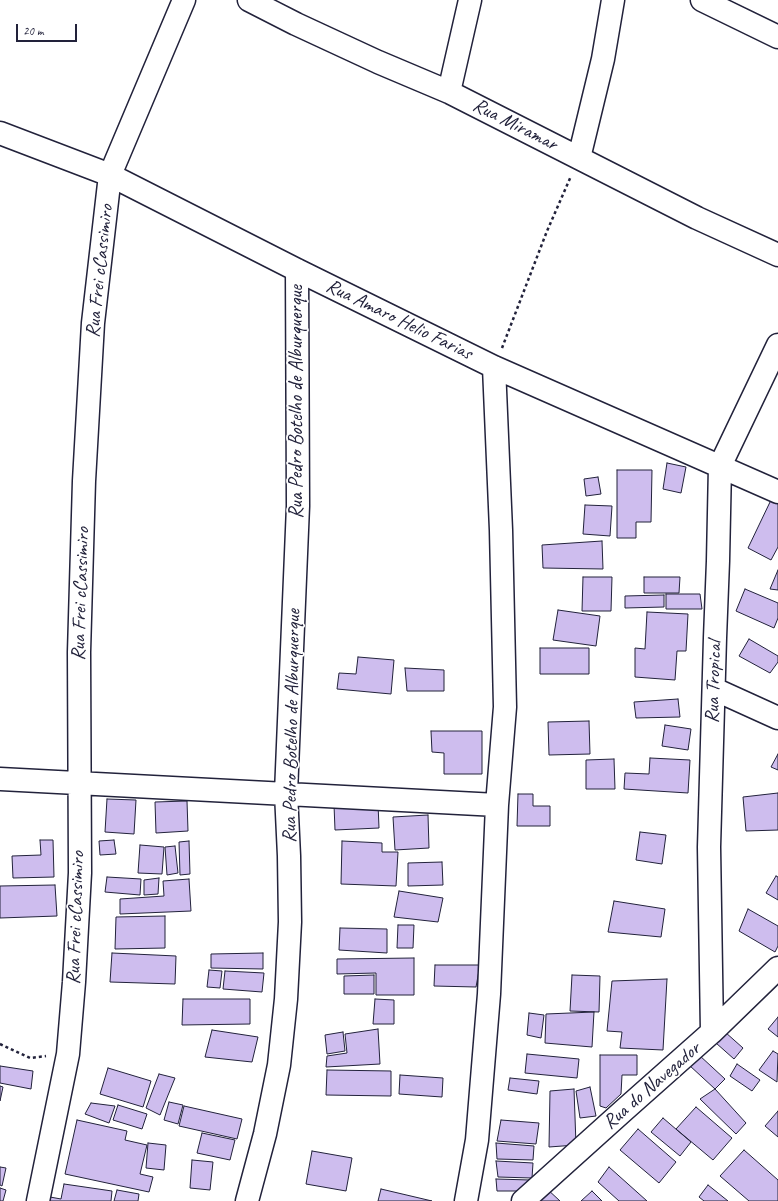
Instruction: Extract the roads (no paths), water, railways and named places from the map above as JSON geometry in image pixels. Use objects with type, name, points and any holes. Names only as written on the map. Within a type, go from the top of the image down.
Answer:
[{"type":"street","name":"Rua Frei cCassimiro","points":[[38,1201],[68,1054],[74,982],[80,873],[79,652],[84,481],[93,323],[110,175],[184,0]]},
{"type":"street","name":"Rua Miramar","points":[[249,0],[296,24],[378,62],[449,92],[697,218],[778,255]]},
{"type":"street","points":[[449,92],[470,0]]},
{"type":"street","points":[[579,158],[603,59],[614,0]]},
{"type":"street","points":[[702,0],[778,37]]},
{"type":"street","name":"Rua Amaro Helio Farias","points":[[0,133],[110,175],[297,270],[494,367],[778,492]]},
{"type":"street","name":"Rua Pedro Botelho de Alburquerque","points":[[247,1201],[265,1134],[279,1065],[286,999],[290,922],[286,793],[298,506],[297,270]]},
{"type":"street","name":"Rua Tropical","points":[[712,1032],[709,847],[720,466],[778,345]]},
{"type":"street","points":[[466,1201],[476,1140],[488,1002],[497,805],[505,707],[501,530],[494,367]]},
{"type":"street","points":[[714,689],[778,718]]},
{"type":"street","points":[[0,779],[497,805]]},
{"type":"street","name":"Rua do Navegador","points":[[523,1201],[712,1032],[778,968]]}]
